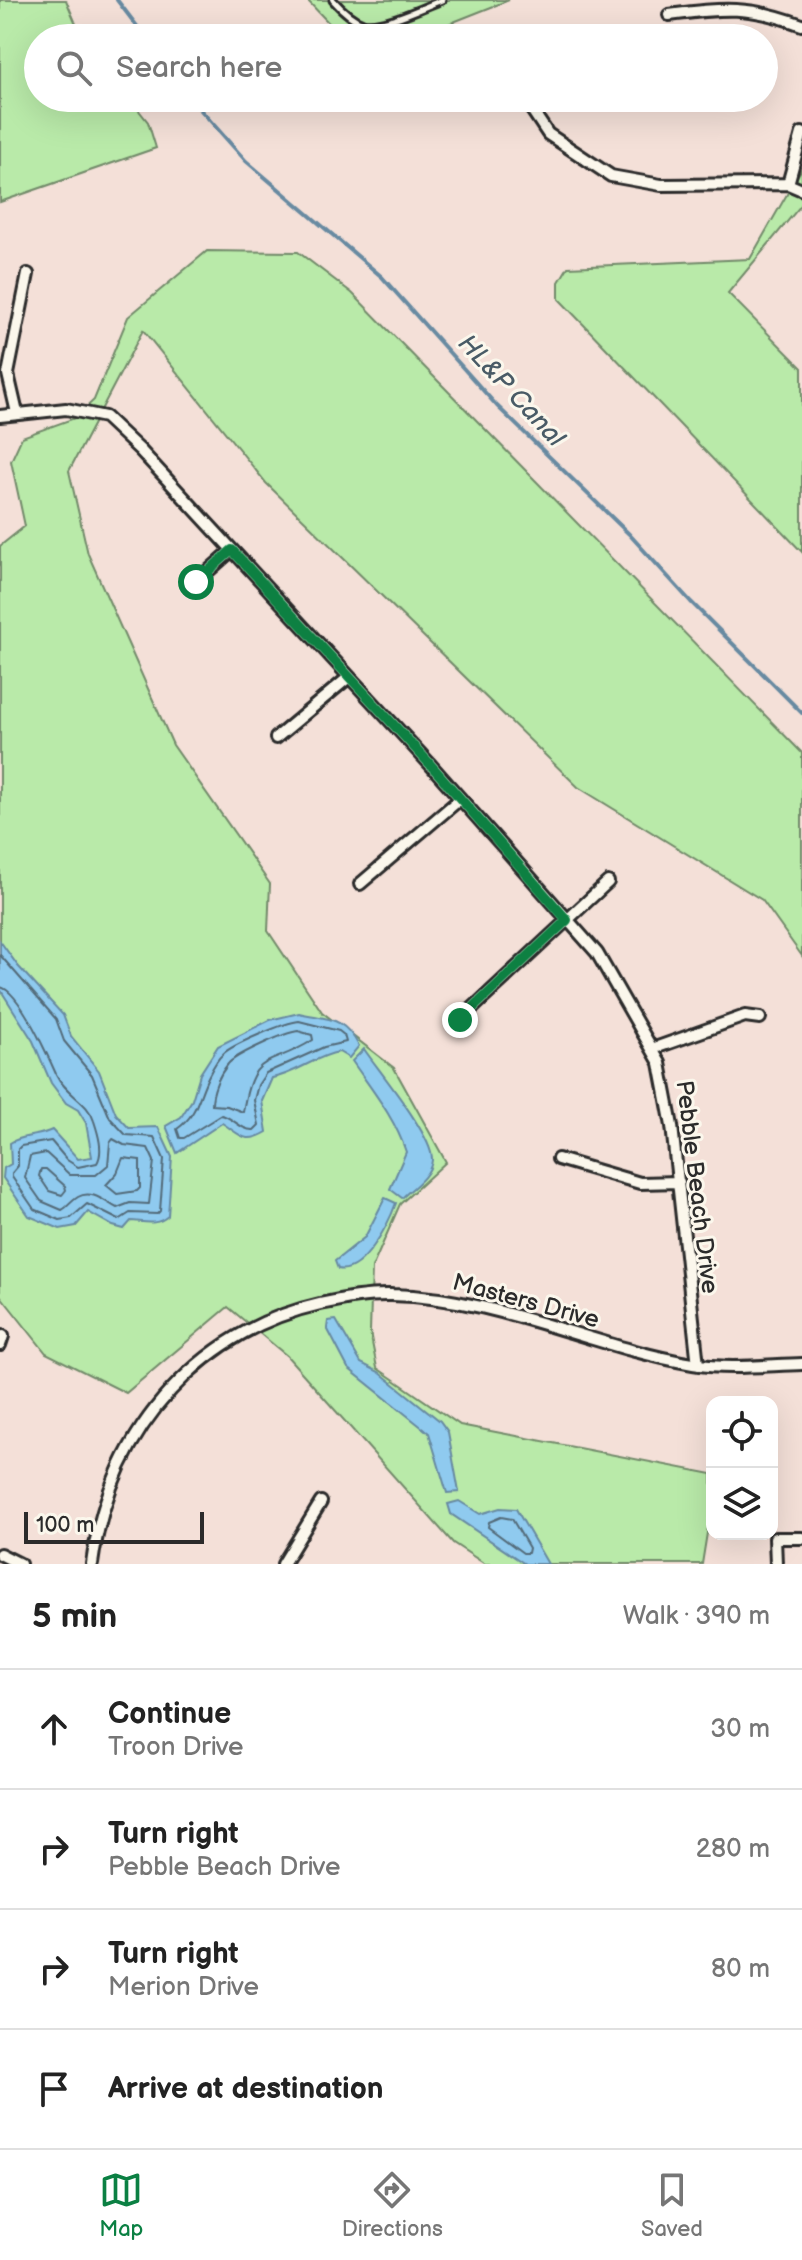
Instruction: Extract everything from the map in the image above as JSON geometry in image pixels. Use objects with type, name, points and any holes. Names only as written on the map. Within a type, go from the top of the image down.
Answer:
[{"type":"street","points":[[669,15],[748,9],[802,25]]},
{"type":"street","points":[[533,112],[548,134],[611,176],[661,185],[788,184],[802,190]]},
{"type":"street","points":[[788,184],[802,133]]},
{"type":"street","points":[[17,413],[8,374],[28,274]]},
{"type":"street","name":"Pebble Beach Drive","points":[[0,416],[66,409],[105,417],[349,677],[597,953],[660,1063],[672,1126],[698,1365]]},
{"type":"street","points":[[196,582],[232,550]]},
{"type":"street","points":[[276,738],[349,677]]},
{"type":"street","points":[[360,884],[460,799]]},
{"type":"street","points":[[460,1020],[608,882]]},
{"type":"street","points":[[652,1049],[745,1016],[760,1018]]},
{"type":"street","points":[[558,1159],[640,1183],[679,1182]]},
{"type":"street","name":"Masters Drive","points":[[92,1564],[112,1481],[134,1436],[162,1397],[197,1365],[234,1338],[299,1309],[364,1297],[431,1297],[480,1306],[656,1357],[698,1365],[802,1364]]},
{"type":"street","points":[[283,1564],[321,1502]]},
{"type":"street","points":[[776,1564],[775,1538],[802,1538]]},
{"type":"street","points":[[0,1554],[20,1564]]},
{"type":"lane","points":[[333,0],[345,13],[365,24],[380,22],[442,0]]},
{"type":"green space","points":[[0,0],[66,0],[76,24],[24,24],[24,112],[140,112],[148,122],[156,148],[0,202]]},
{"type":"green space","points":[[307,0],[509,0],[448,24],[330,24]]},
{"type":"green space","points":[[802,168],[802,204],[728,293],[802,368],[802,552],[559,299],[559,282],[568,267],[750,259]]},
{"type":"green space","points":[[207,251],[298,252],[352,293],[802,753],[802,956],[762,900],[578,787],[266,483],[143,330],[69,471],[88,554],[173,745],[270,884],[268,931],[322,1012],[394,1068],[446,1162],[400,1204],[372,1268],[370,1332],[377,1368],[460,1425],[706,1473],[706,1539],[702,1564],[485,1564],[453,1543],[287,1356],[228,1307],[126,1393],[46,1353],[0,1295],[0,546],[25,526],[11,461],[22,437],[75,418],[94,400],[128,317]]},
{"type":"water","points":[[0,941],[18,966],[63,1015],[71,1036],[99,1071],[116,1114],[129,1128],[158,1127],[172,1157],[168,1216],[164,1219],[151,1223],[131,1221],[124,1229],[88,1212],[76,1226],[60,1229],[29,1216],[3,1178],[4,1168],[11,1164],[10,1143],[52,1130],[78,1159],[92,1157],[86,1123],[78,1110],[66,1103],[51,1083],[33,1041],[0,989]]},
{"type":"water","points":[[299,1013],[341,1024],[359,1046],[349,1058],[339,1052],[330,1054],[272,1078],[262,1101],[267,1132],[248,1138],[222,1123],[177,1153],[166,1126],[181,1117],[192,1100],[200,1074],[218,1046],[270,1020]]},
{"type":"water","points":[[364,1049],[415,1120],[430,1149],[431,1166],[402,1198],[390,1189],[406,1152],[389,1116],[352,1061]]},
{"type":"water","points":[[385,1198],[396,1203],[374,1246],[357,1264],[338,1269],[335,1261],[365,1237]]},
{"type":"water","points":[[336,1320],[361,1363],[379,1372],[440,1421],[448,1432],[459,1492],[447,1493],[429,1433],[348,1368],[327,1328],[328,1321]]},
{"type":"water","points":[[459,1501],[480,1514],[500,1508],[516,1509],[548,1564],[525,1564],[451,1514],[448,1504]]},
{"type":"waterway","name":"HL&P Canal","points":[[117,0],[135,24]]},
{"type":"waterway","name":"HL&P Canal","points":[[202,112],[246,161],[382,277],[497,406],[629,534],[691,602],[802,713]]},
{"type":"route","points":[[196,582],[232,550],[429,763],[567,920],[460,1020]]}]
